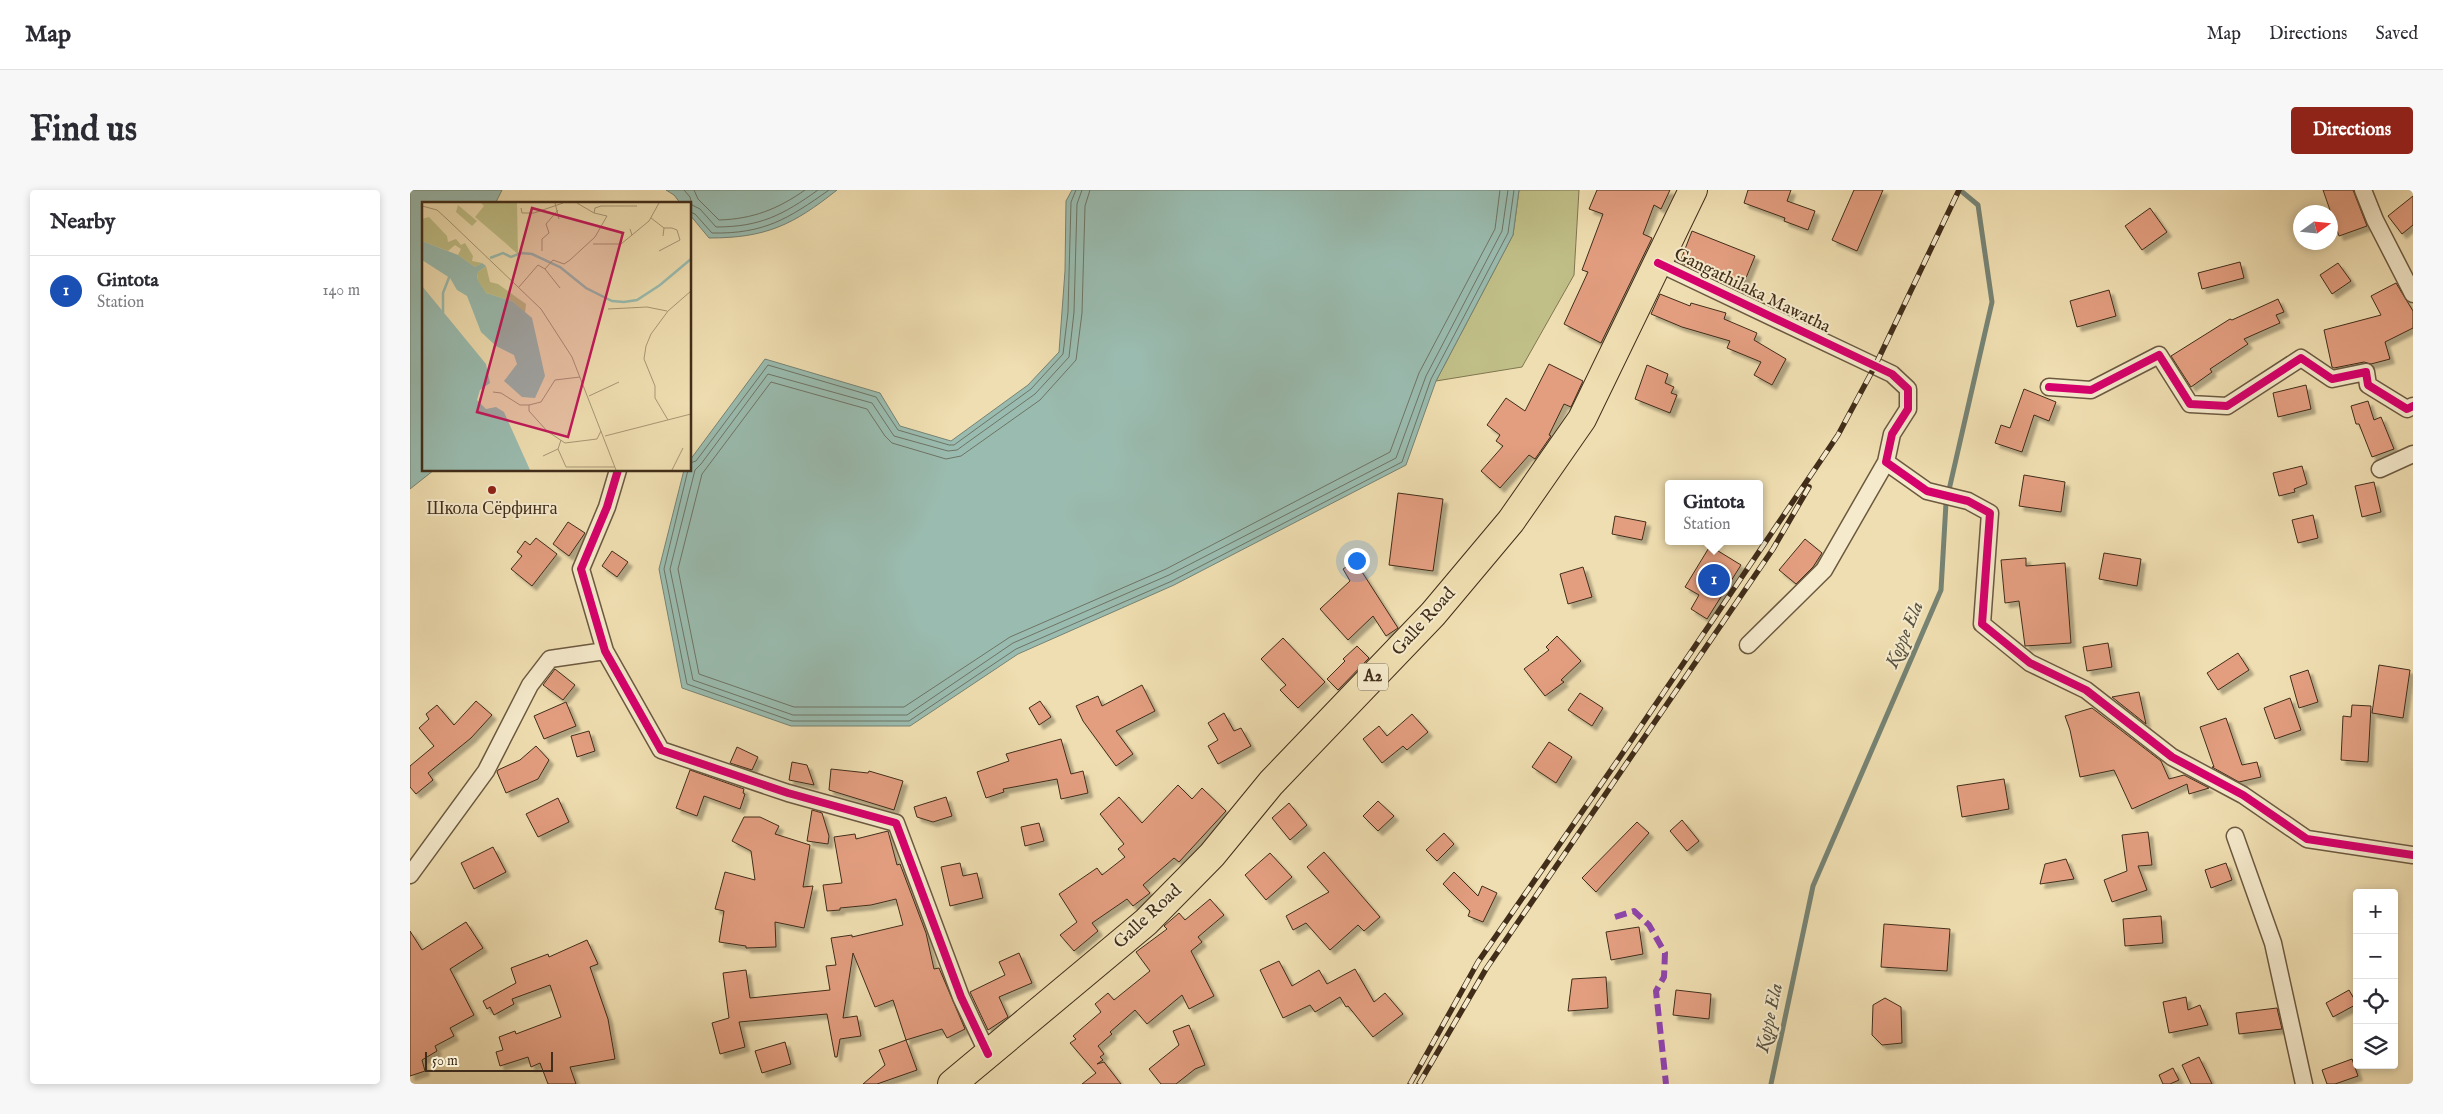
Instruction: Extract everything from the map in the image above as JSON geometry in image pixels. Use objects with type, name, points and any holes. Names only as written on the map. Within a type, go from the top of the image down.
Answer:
[{"type":"highway","name":"Galle Road","points":[[952,1084],[1146,922],[1212,855],[1271,783],[1433,614],[1511,521],[1582,419],[1693,190]]},
{"type":"street","points":[[2363,190],[2375,220],[2413,294]]},
{"type":"street","name":"Gangathilaka Mawatha","points":[[1658,262],[1892,374],[1908,389],[1908,409],[1892,434],[1886,462],[1824,570],[1748,645]]},
{"type":"street","points":[[2048,387],[2091,390],[2159,355],[2190,404],[2227,406],[2302,358],[2332,379],[2366,372],[2368,385],[2407,409],[2413,406]]},
{"type":"street","points":[[2380,470],[2413,454]]},
{"type":"street","points":[[1886,462],[1927,491],[1968,501],[1990,513],[1982,624],[2030,663],[2086,690],[2172,757],[2243,795],[2307,839],[2413,855]]},
{"type":"street","points":[[618,471],[607,506],[581,568],[605,651],[661,750],[788,793],[896,823],[961,997],[988,1054]]},
{"type":"street","points":[[410,875],[486,771],[530,685],[550,659],[605,651]]},
{"type":"street","points":[[2234,836],[2274,944],[2304,1084]]},
{"type":"shaded area","points":[[1519,190],[1579,190],[1574,275],[1522,367],[1436,381],[1513,235]]},
{"type":"water","points":[[410,190],[502,190],[496,202],[422,202],[422,471],[433,471],[410,489]]},
{"type":"water","points":[[666,190],[837,190],[792,221],[778,227],[747,235],[709,238],[691,216],[691,202],[679,202],[674,195]]},
{"type":"water","points":[[1072,190],[1519,190],[1513,235],[1436,381],[1406,465],[1174,585],[1018,654],[910,726],[791,726],[682,688],[659,569],[684,471],[691,471],[691,459],[765,359],[880,393],[900,426],[951,441],[1028,385],[1059,352],[1065,271],[1066,201]]},
{"type":"building","points":[[1597,190],[1670,190],[1661,209],[1654,205],[1643,234],[1652,238],[1601,343],[1564,324],[1588,272],[1582,270],[1603,214],[1589,209]]},
{"type":"building","points":[[1748,190],[1791,190],[1787,201],[1815,211],[1808,230],[1784,221],[1785,218],[1744,203]]},
{"type":"building","points":[[1854,190],[1883,190],[1857,251],[1832,240]]},
{"type":"building","points":[[2323,190],[2353,190],[2367,226],[2339,236],[2338,205],[2328,205]]},
{"type":"building","points":[[2413,196],[2413,225],[2402,234],[2388,216]]},
{"type":"building","points":[[2150,208],[2167,232],[2142,250],[2125,226]]},
{"type":"building","points":[[1692,231],[1755,256],[1741,290],[1680,262]]},
{"type":"building","points":[[2240,262],[2244,278],[2202,289],[2198,273]]},
{"type":"building","points":[[2338,263],[2351,281],[2332,294],[2320,275]]},
{"type":"building","points":[[2396,283],[2413,311],[2413,328],[2385,342],[2390,359],[2371,364],[2364,362],[2332,367],[2324,330],[2381,315],[2371,296]]},
{"type":"building","points":[[2109,290],[2116,316],[2077,327],[2070,301]]},
{"type":"building","points":[[1660,294],[1690,306],[1691,303],[1726,313],[1724,319],[1757,333],[1754,340],[1786,359],[1772,385],[1754,375],[1761,362],[1727,348],[1730,341],[1682,327],[1651,314]]},
{"type":"building","points":[[2278,299],[2284,312],[2276,315],[2280,323],[2244,339],[2248,344],[2210,369],[2212,372],[2191,387],[2171,356],[2230,319],[2232,320]]},
{"type":"building","points":[[1549,364],[1583,381],[1571,407],[1564,404],[1549,435],[1551,436],[1535,459],[1529,455],[1500,488],[1481,471],[1503,446],[1496,441],[1500,435],[1487,425],[1506,398],[1525,411]]},
{"type":"building","points":[[1647,365],[1668,374],[1665,383],[1674,387],[1671,393],[1677,395],[1670,413],[1635,399]]},
{"type":"building","points":[[2306,385],[2311,409],[2278,417],[2273,393]]},
{"type":"building","points":[[2024,389],[2056,402],[2049,421],[2034,415],[2022,452],[1995,443],[2001,425],[2010,428]]},
{"type":"building","points":[[2368,401],[2374,420],[2381,417],[2394,449],[2372,457],[2359,424],[2356,424],[2351,406]]},
{"type":"building","points":[[2302,466],[2307,484],[2294,489],[2295,492],[2279,496],[2273,473]]},
{"type":"building","points":[[2024,475],[2065,482],[2061,512],[2019,506]]},
{"type":"building","points":[[2374,482],[2381,512],[2362,517],[2355,486]]},
{"type":"building","points":[[1398,493],[1443,499],[1433,571],[1389,565]]},
{"type":"building","points":[[2313,515],[2318,538],[2298,543],[2292,520]]},
{"type":"building","points":[[1615,516],[1646,522],[1642,540],[1612,534]]},
{"type":"building","points":[[568,522],[585,533],[569,556],[553,544]]},
{"type":"building","points":[[536,538],[557,554],[532,586],[511,569],[522,556],[517,552],[525,541],[530,545]]},
{"type":"building","points":[[1805,539],[1822,553],[1813,567],[1796,584],[1779,570]]},
{"type":"building","points":[[1710,546],[1741,565],[1707,619],[1691,609],[1699,595],[1685,587]]},
{"type":"building","points":[[612,551],[628,562],[617,577],[602,566]]},
{"type":"building","points":[[2104,553],[2141,559],[2137,586],[2099,579]]},
{"type":"building","points":[[2026,558],[2026,566],[2065,563],[2071,643],[2025,646],[2019,601],[2005,603],[2001,560]]},
{"type":"building","points":[[1355,561],[1398,628],[1386,636],[1373,616],[1348,640],[1320,609],[1350,581],[1343,569]]},
{"type":"building","points":[[1583,567],[1592,597],[1568,604],[1560,574]]},
{"type":"building","points":[[1557,636],[1581,661],[1561,680],[1564,682],[1545,696],[1524,669],[1549,650],[1546,647]]},
{"type":"building","points":[[1283,638],[1325,682],[1298,708],[1280,690],[1286,685],[1261,659]]},
{"type":"building","points":[[2108,643],[2112,667],[2087,671],[2083,647]]},
{"type":"building","points":[[1357,646],[1369,658],[1338,690],[1327,679],[1345,661],[1343,659]]},
{"type":"building","points":[[2238,653],[2249,670],[2218,690],[2207,673]]},
{"type":"building","points":[[2379,665],[2410,670],[2403,718],[2372,713]]},
{"type":"building","points":[[555,669],[575,685],[563,700],[543,685]]},
{"type":"building","points":[[2308,670],[2318,702],[2299,708],[2290,676]]},
{"type":"building","points":[[1142,685],[1155,711],[1116,731],[1133,754],[1116,766],[1083,721],[1076,706],[1098,696],[1102,706]]},
{"type":"building","points":[[2139,692],[2146,724],[2112,697]]},
{"type":"building","points":[[1580,693],[1603,708],[1592,726],[1568,710]]},
{"type":"building","points":[[2290,698],[2301,730],[2275,739],[2264,708]]},
{"type":"building","points":[[476,701],[492,715],[471,738],[428,773],[433,780],[416,794],[410,787],[410,766],[434,746],[419,728],[429,719],[426,714],[437,705],[454,725]]},
{"type":"building","points":[[1040,701],[1051,717],[1039,725],[1029,708]]},
{"type":"building","points":[[566,702],[576,726],[544,739],[534,716]]},
{"type":"building","points":[[2352,705],[2371,706],[2368,762],[2341,760],[2343,716],[2351,717]]},
{"type":"building","points":[[2092,708],[2161,761],[2169,779],[2184,775],[2209,788],[2189,794],[2187,784],[2132,809],[2114,770],[2080,777],[2070,730],[2065,716]]},
{"type":"building","points":[[1224,713],[1234,731],[1241,728],[1251,746],[1218,764],[1208,746],[1218,740],[1208,723]]},
{"type":"building","points":[[1412,714],[1428,732],[1407,750],[1403,746],[1382,763],[1363,739],[1379,726],[1387,736]]},
{"type":"building","points":[[2226,718],[2242,765],[2257,762],[2261,777],[2239,782],[2212,767],[2214,767],[2200,727]]},
{"type":"building","points":[[589,731],[595,751],[577,757],[571,736]]},
{"type":"building","points":[[1061,739],[1071,774],[1083,771],[1088,793],[1061,799],[1057,779],[1003,789],[1004,792],[986,798],[977,772],[1009,761],[1006,754]]},
{"type":"building","points":[[1549,742],[1572,757],[1556,783],[1532,767]]},
{"type":"building","points":[[536,746],[549,760],[538,779],[506,793],[497,772],[498,770],[520,760]]},
{"type":"building","points":[[737,747],[758,757],[752,770],[730,763]]},
{"type":"building","points":[[792,762],[807,765],[814,785],[789,780]]},
{"type":"building","points":[[831,769],[868,773],[869,771],[903,781],[894,810],[829,790]]},
{"type":"building","points":[[690,770],[744,789],[743,793],[745,794],[740,809],[704,796],[697,816],[676,808]]},
{"type":"building","points":[[2004,779],[2009,809],[1962,817],[1957,786]]},
{"type":"building","points":[[1178,785],[1192,799],[1202,788],[1226,811],[1179,862],[1174,858],[1143,885],[1150,893],[1133,906],[1127,899],[1092,923],[1098,931],[1074,951],[1060,935],[1077,922],[1059,894],[1097,868],[1102,875],[1125,857],[1118,849],[1124,844],[1100,814],[1119,797],[1142,823]]},
{"type":"building","points":[[946,797],[952,816],[933,822],[917,817],[914,807]]},
{"type":"building","points":[[558,798],[569,822],[538,837],[526,814]]},
{"type":"building","points":[[1378,801],[1394,816],[1378,831],[1363,816]]},
{"type":"building","points":[[1289,803],[1307,825],[1290,840],[1272,818]]},
{"type":"building","points":[[812,810],[822,813],[829,836],[828,844],[807,841]]},
{"type":"building","points":[[744,817],[760,817],[779,826],[775,834],[810,845],[803,887],[813,886],[804,928],[775,922],[776,947],[746,948],[746,946],[719,942],[724,911],[715,909],[725,872],[755,880],[751,851],[732,841]]},
{"type":"building","points":[[1682,820],[1699,841],[1687,851],[1670,831]]},
{"type":"building","points":[[1637,822],[1649,833],[1596,892],[1582,878]]},
{"type":"building","points":[[1039,823],[1044,841],[1025,846],[1021,827]]},
{"type":"building","points":[[888,831],[897,865],[900,864],[926,933],[934,969],[939,968],[965,1029],[947,1038],[942,1029],[906,1040],[893,1000],[875,1007],[853,953],[843,1018],[857,1016],[861,1036],[840,1039],[837,1057],[835,1057],[827,1014],[739,1022],[745,1047],[720,1054],[712,1023],[729,1018],[723,973],[746,970],[750,998],[830,990],[826,966],[836,965],[831,938],[852,935],[852,937],[903,925],[896,899],[871,905],[827,911],[823,885],[842,883],[834,837],[855,834],[856,839]]},
{"type":"building","points":[[2148,832],[2152,865],[2138,866],[2147,890],[2112,902],[2104,880],[2127,871],[2122,835]]},
{"type":"building","points":[[1444,833],[1454,844],[1437,861],[1426,850]]},
{"type":"building","points":[[493,847],[506,872],[474,889],[461,863]]},
{"type":"building","points":[[1324,852],[1380,917],[1364,931],[1358,925],[1330,950],[1306,923],[1293,930],[1286,916],[1329,892],[1307,867]]},
{"type":"building","points":[[1270,853],[1292,877],[1266,900],[1245,875]]},
{"type":"building","points":[[2066,859],[2074,879],[2040,884],[2045,864]]},
{"type":"building","points":[[960,863],[963,876],[977,873],[983,898],[950,906],[941,867]]},
{"type":"building","points":[[2226,863],[2232,880],[2211,888],[2205,870]]},
{"type":"building","points":[[1454,872],[1478,896],[1482,886],[1497,893],[1483,922],[1468,916],[1470,911],[1443,884]]},
{"type":"building","points":[[1210,899],[1224,915],[1198,937],[1202,942],[1191,951],[1214,996],[1189,1009],[1182,995],[1147,1024],[1135,1010],[1110,1032],[1112,1034],[1098,1046],[1104,1054],[1100,1057],[1103,1060],[1097,1064],[1104,1062],[1121,1084],[1082,1084],[1096,1073],[1070,1043],[1076,1039],[1073,1036],[1101,1012],[1095,1004],[1108,993],[1114,1000],[1150,971],[1136,952],[1167,929],[1164,926],[1179,913],[1185,920]]},
{"type":"building","points":[[2161,916],[2163,943],[2125,946],[2123,919]]},
{"type":"building","points":[[466,922],[483,948],[450,969],[474,1015],[450,1028],[454,1036],[435,1046],[437,1051],[422,1060],[425,1071],[410,1076],[410,931],[422,950]]},
{"type":"building","points":[[1884,924],[1950,929],[1947,971],[1881,967]]},
{"type":"building","points":[[1639,927],[1643,954],[1611,960],[1606,932]]},
{"type":"building","points":[[587,940],[598,964],[590,967],[608,1019],[615,1059],[570,1067],[576,1084],[548,1084],[540,1063],[531,1067],[528,1057],[500,1066],[496,1052],[503,1050],[499,1037],[515,1031],[516,1034],[561,1017],[550,985],[512,999],[514,1004],[494,1015],[490,1007],[487,1009],[483,1001],[516,983],[511,968],[548,954],[549,957]]},
{"type":"building","points":[[1019,953],[1032,983],[999,997],[1008,1017],[988,1030],[970,992],[1005,975],[999,962]]},
{"type":"building","points":[[1279,961],[1292,986],[1319,970],[1327,984],[1355,969],[1374,1002],[1385,993],[1403,1014],[1373,1037],[1348,1006],[1346,1007],[1340,997],[1315,1012],[1310,1005],[1283,1018],[1260,970]]},
{"type":"building","points":[[1606,977],[1608,1008],[1568,1011],[1572,979]]},
{"type":"building","points":[[1676,990],[1711,994],[1709,1019],[1673,1015]]},
{"type":"building","points":[[2349,990],[2353,997],[2353,1006],[2333,1017],[2326,1003]]},
{"type":"building","points":[[2186,997],[2188,1010],[2200,1005],[2208,1025],[2169,1033],[2163,1002]]},
{"type":"building","points":[[1885,998],[1901,1007],[1902,1043],[1882,1045],[1872,1035],[1873,1005]]},
{"type":"building","points":[[2277,1008],[2282,1029],[2239,1034],[2236,1013]]},
{"type":"building","points":[[1189,1025],[1205,1065],[1195,1069],[1176,1084],[1161,1084],[1149,1069],[1179,1045],[1173,1031]]},
{"type":"building","points":[[906,1040],[917,1070],[877,1084],[863,1084],[885,1065],[879,1050]]},
{"type":"building","points":[[785,1042],[791,1064],[762,1073],[755,1051]]},
{"type":"building","points":[[2199,1057],[2212,1084],[2191,1084],[2182,1065]]},
{"type":"building","points":[[2352,1059],[2353,1069],[2356,1069],[2358,1076],[2335,1084],[2327,1084],[2322,1070]]},
{"type":"building","points":[[2173,1068],[2179,1080],[2170,1084],[2163,1084],[2159,1075]]},
{"type":"waterway","name":"Koppe Ela","points":[[1771,1084],[1813,886],[1941,590],[1946,503],[1992,302],[1978,205],[1960,190]]},
{"type":"railway","points":[[1410,1084],[1478,962],[1620,757],[1838,435],[1875,366],[1959,190]]},
{"type":"railway","points":[[1419,1084],[1486,969],[1773,549],[1809,487]]},
{"type":"marked path","points":[[1615,917],[1634,911],[1649,925],[1665,953],[1664,977],[1656,991],[1666,1084]]},
{"type":"cycle path","points":[[1658,263],[1892,374],[1908,389],[1908,409],[1892,434],[1886,462],[1927,491],[1968,501],[1990,513],[1982,624],[2030,663],[2086,690],[2172,757],[2243,795],[2307,839],[2413,855]]},
{"type":"cycle path","points":[[2049,387],[2091,390],[2159,355],[2190,404],[2227,406],[2301,358],[2332,379],[2366,372],[2368,385],[2407,409],[2413,406]]},
{"type":"cycle path","points":[[618,471],[607,507],[581,569],[605,651],[661,750],[788,793],[896,823],[961,997],[988,1054]]},
{"type":"place","name":"Школа Сёрфинга","points":[[492,490]]},
{"type":"place","name":"Gintota","points":[[1714,580]]}]
